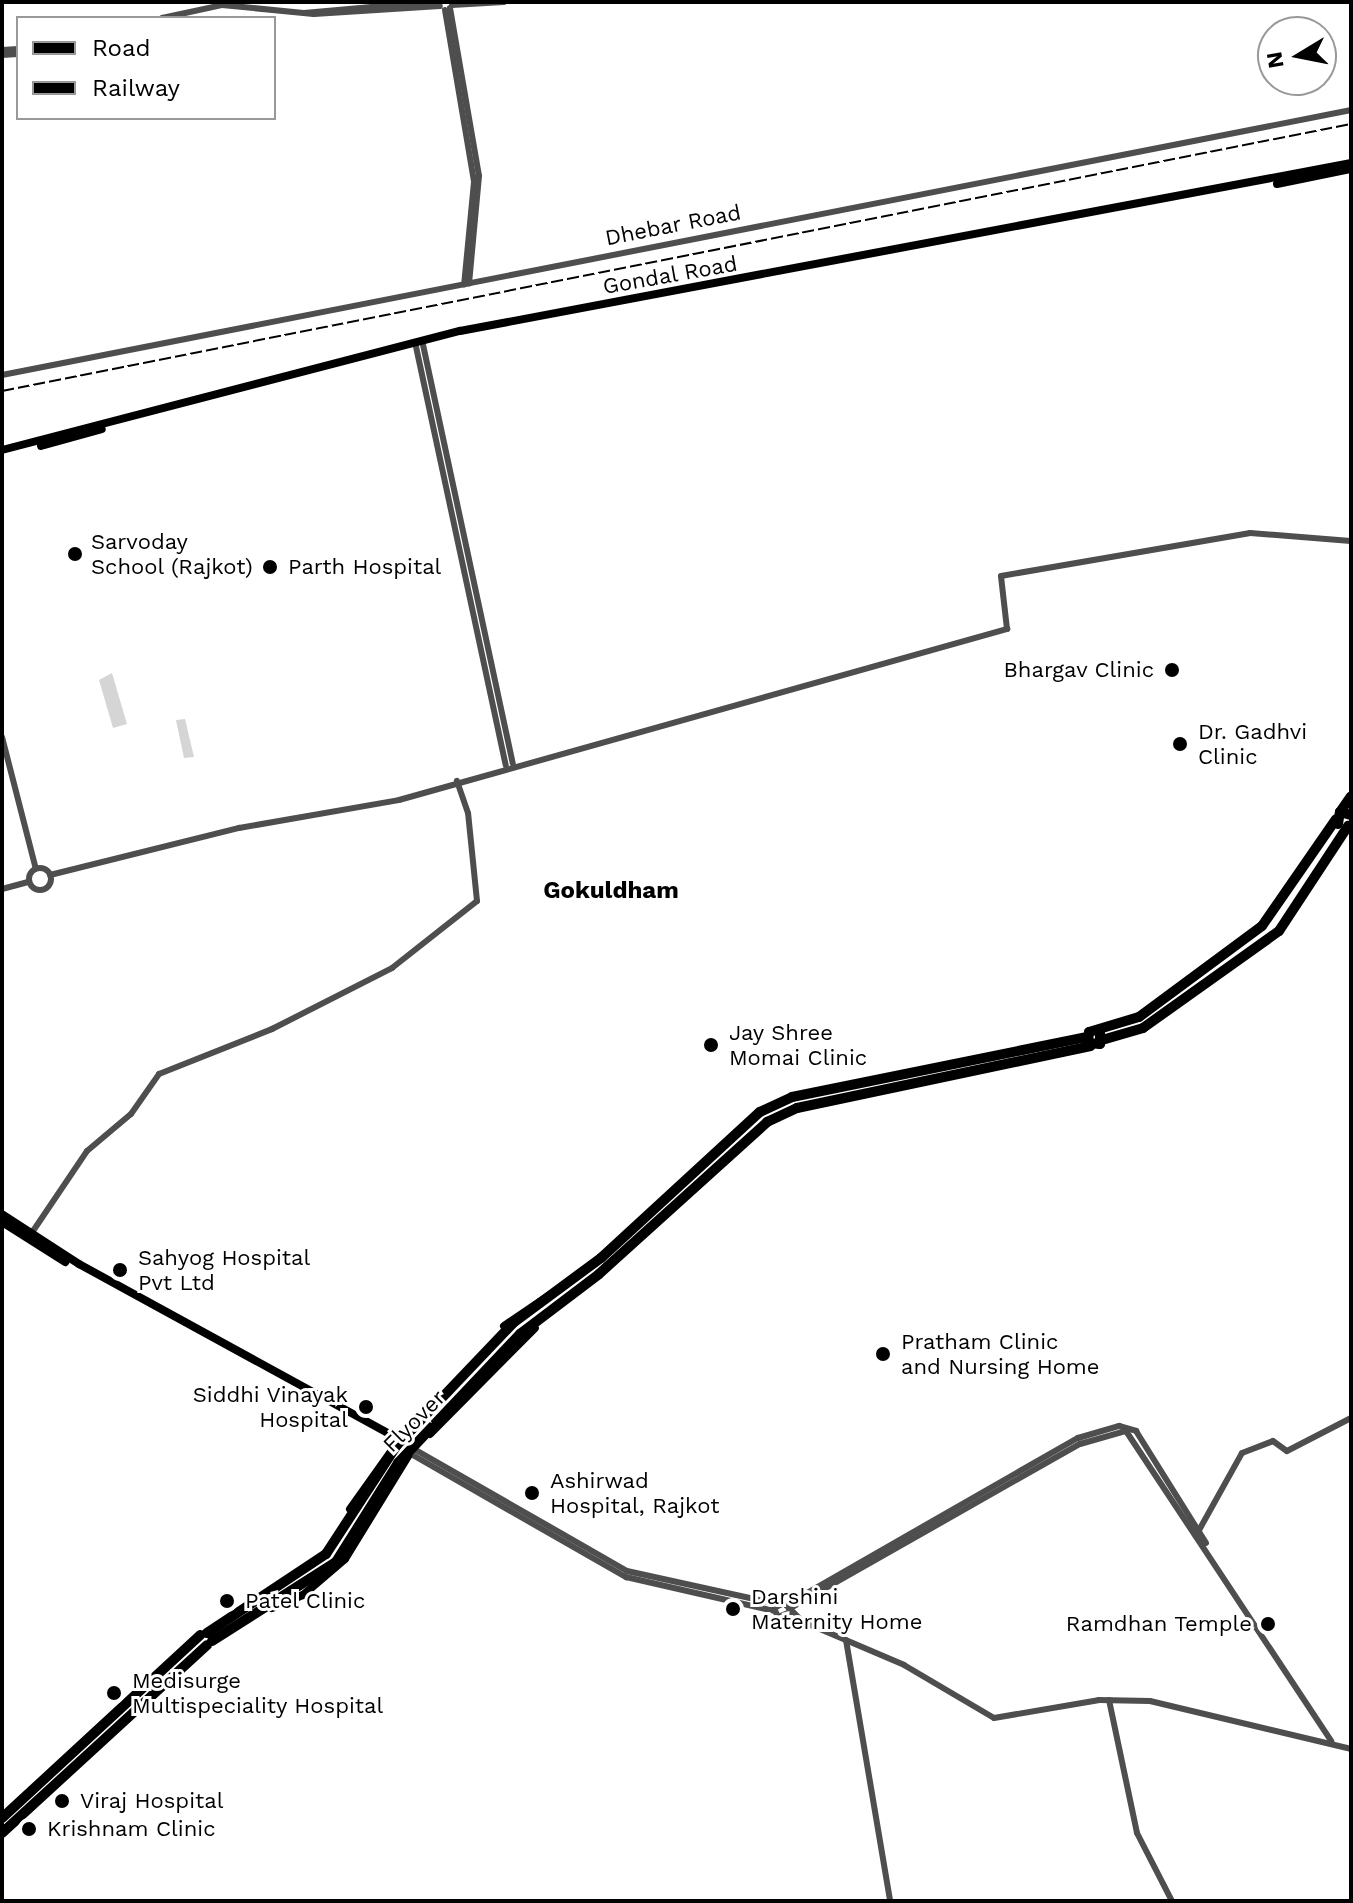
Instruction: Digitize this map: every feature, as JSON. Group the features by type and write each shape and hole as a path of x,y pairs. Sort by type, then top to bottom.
{"highway":[{"path":"557,1298 716,1171 767,1122 797,1108 1089,1041 1139,1017 1262,926 1345,819 1351,796"},
{"path":"557,1298 760,1112 792,1097 1089,1041"},
{"path":"724,1146 731,1151 727,1160"},
{"path":"709,1160 716,1171"},
{"name":"Flyover","path":"206,1639 330,1550 397,1445 513,1323 557,1298"},
{"name":"Flyover","path":"206,1639 272,1608 339,1559 398,1463 557,1298"},
{"path":"2,1818 206,1639"},
{"path":"2,1833 206,1639"}],"main road":[{"name":"Gondal Road","path":"2,453 419,344 1351,163"},
{"name":"Gondal Road","path":"419,344 1351,169"},
{"path":"2,1214 29,1237"},
{"path":"2,1222 412,1451"},
{"path":"269,1596 329,1543 371,1470 514,1315 557,1298"},
{"path":"272,1608 303,1595 345,1559 412,1451 473,1399 557,1298"},
{"path":"397,1441 412,1451"}],"street":[{"path":"304,13 427,2"},
{"path":"171,16 226,4 304,13 504,2"},
{"path":"446,6 479,176 466,285"},
{"name":"Dhebar Road","path":"2,375 1351,110"},
{"path":"419,344 510,764"},
{"path":"36,869 50,875 457,781 1007,629 1001,576 1250,533 1351,541"},
{"path":"2,737 36,869 29,882"},
{"path":"29,1237 87,1151 131,1114 159,1074 272,1029 392,968 477,901 468,813 457,781"},
{"path":"2,889 29,882 44,889 50,875"},
{"path":"1198,1532 1242,1453 1273,1441 1287,1451 1351,1418"},
{"path":"776,1608 788,1610 1080,1444 1120,1430 1133,1435 1198,1532 1231,1592 1331,1741"},
{"path":"412,1451 627,1571 788,1610 801,1620 846,1640 994,1718 1109,1700 1256,1722 1351,1749"},
{"path":"846,1640 890,1901"},
{"path":"1109,1700 1145,1852 1172,1901"}],"shaded area":[{"path":"112,673 127,724 113,728 99,680"},
{"path":"185,719 194,757 184,758 176,720"}],"railway":[{"path":"2,391 1351,124"}],"place":[{"name":"Sarvoday School (Rajkot)","path":"75,554"},
{"name":"Parth Hospital","path":"270,567"},
{"name":"Bhargav Clinic","path":"1172,670"},
{"name":"Dr. Gadhvi Clinic","path":"1180,744"},
{"name":"Jay Shree Momai Clinic","path":"711,1045"},
{"name":"Sahyog Hospital Pvt Ltd","path":"120,1270"},
{"name":"Pratham Clinic and Nursing Home","path":"883,1354"},
{"name":"Siddhi Vinayak Hospital","path":"366,1407"},
{"name":"Ashirwad Hospital, Rajkot","path":"532,1493"},
{"name":"Patel Clinic","path":"227,1601"},
{"name":"Darshini Maternity Home","path":"733,1609"},
{"name":"Ramdhan Temple","path":"1268,1624"},
{"name":"Medisurge Multispeciality Hospital","path":"114,1693"},
{"name":"Viraj Hospital","path":"62,1801"},
{"name":"Krishnam Clinic","path":"29,1829"}],"district":[{"name":"Gokuldham","path":"611,891"}]}
